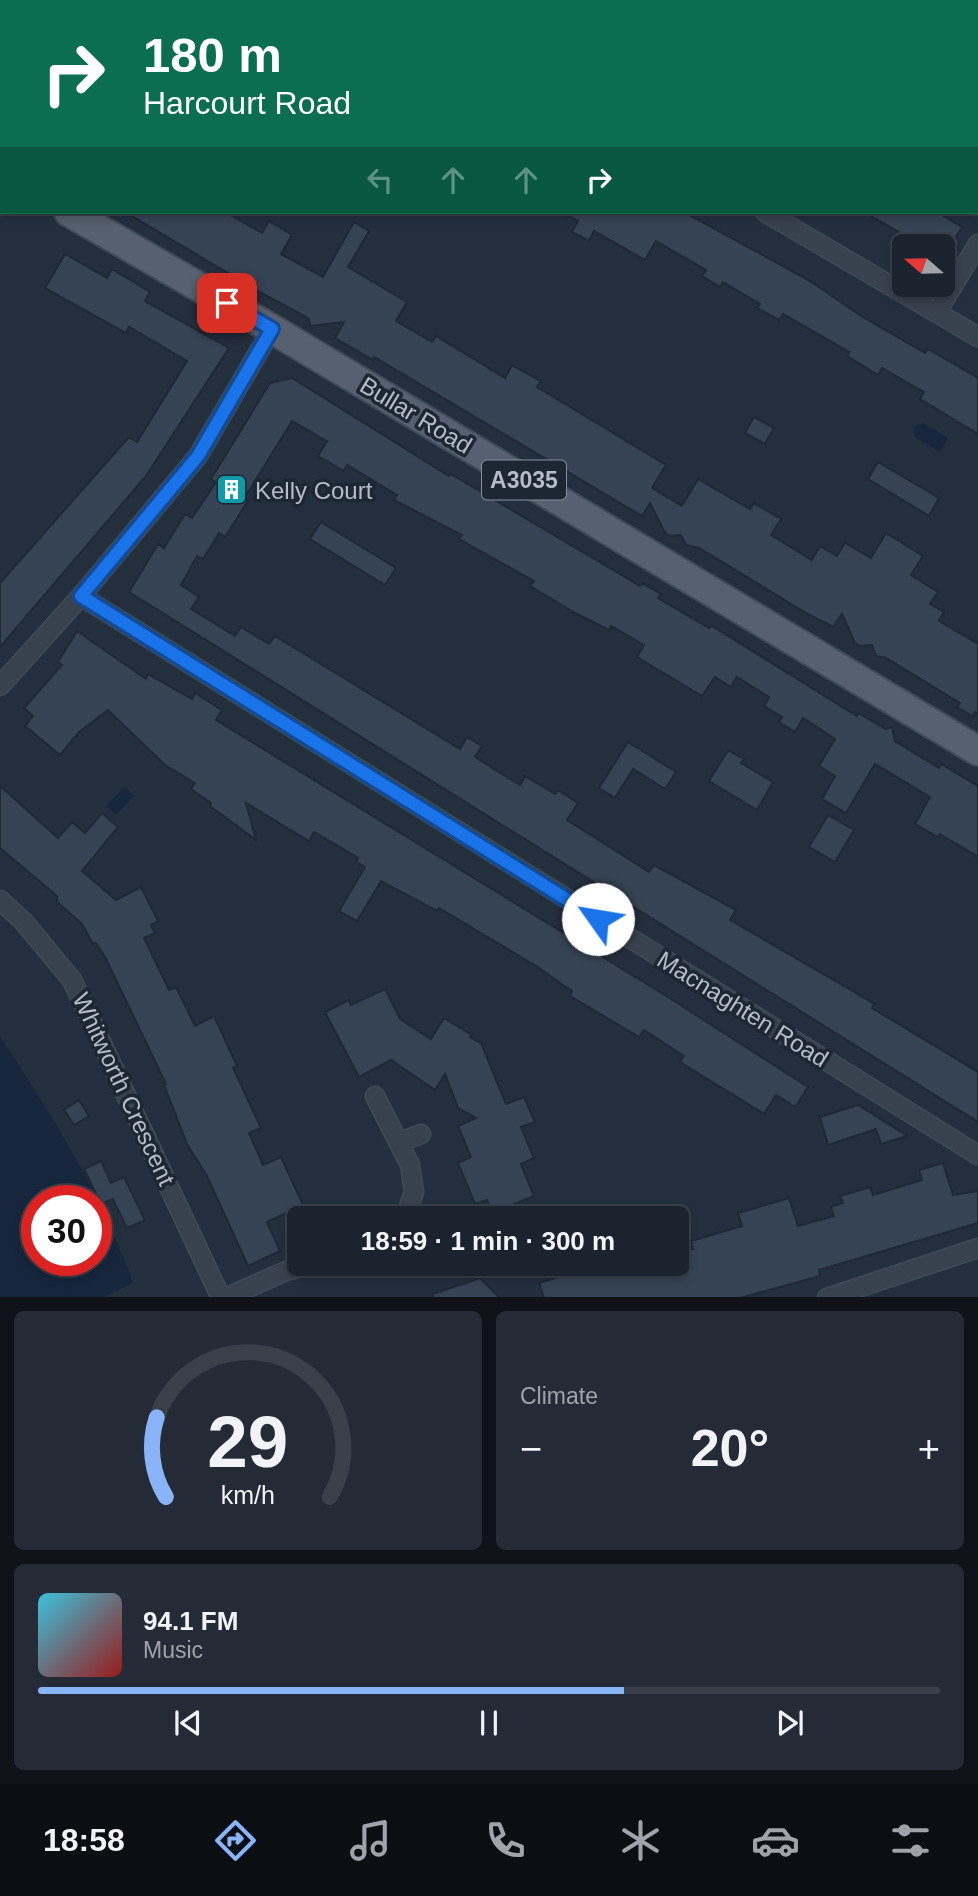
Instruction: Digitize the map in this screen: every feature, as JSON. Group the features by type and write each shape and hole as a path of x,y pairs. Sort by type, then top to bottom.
{"main road":[{"name":"Bullar Road","path":"72,214 272,329 978,751"}],"street":[{"path":"768,214 978,337"},
{"path":"937,313 978,244"},
{"path":"0,687 81,596 198,456 272,329"},
{"name":"Macnaghten Road","path":"81,596 978,1155"},
{"name":"Whitworth Crescent","path":"0,900 23,921 72,980 223,1297"},
{"path":"375,1096 410,1165 414,1192 409,1206"},
{"path":"400,1142 421,1134"},
{"path":"827,1297 978,1248"},
{"path":"223,1297 287,1271"}],"water":[{"path":"923,423 948,438 940,452 915,437 913,427"},
{"path":"124,787 134,796 116,815 106,806"},
{"path":"0,1037 90,1185 21,1185 21,1276 112,1276 112,1232 133,1283 104,1297 0,1297"}],"building":[{"path":"128,214 229,214 262,233 269,221 292,235 281,254 323,277 354,222 369,231 348,267 407,302 396,321 432,342 436,336 505,378 512,365 541,381 537,387 666,465 652,488 682,506 698,479 750,509 754,503 781,519 771,535 812,560 820,546 837,556 845,543 871,558 886,533 923,556 911,575 938,592 930,604 944,612 939,621 978,644 978,714 975,712 972,716 957,707 960,703 886,658 876,656 872,645 860,646 855,643 842,614 833,627 806,613 699,548 686,545 681,535 670,536 665,533 650,503 642,516 374,357 373,360 335,338 344,322 310,326 309,319"},
{"path":"565,214 688,214 810,281 861,316 925,353 928,349 978,378 978,434 920,399 924,392 882,368 878,375 847,356 849,352 783,314 779,320 757,308 760,304 723,282 720,287 702,276 706,270 656,241 645,260 594,231 589,241 572,232 578,221"},
{"path":"868,214 940,214 962,227 956,237 956,234 902,234"},
{"path":"65,254 107,278 112,269 150,292 145,301 229,348 146,476 0,647 0,583 129,437 137,442 187,361 129,327 126,333 45,288"},
{"path":"292,378 449,476 451,474 640,586 642,583 661,594 658,598 709,628 712,626 857,716 858,713 886,729 892,727 895,741 939,768 941,764 978,786 978,857 940,834 938,837 915,824 930,797 875,764 846,813 822,799 835,776 819,766 835,739 803,718 795,732 779,722 782,717 764,706 769,697 737,677 731,687 715,677 702,696 637,657 644,645 611,626 609,630 575,613 530,586 534,581 459,539 462,535 394,500 397,495 347,465 344,471 318,456 327,441 292,421 244,499 248,501 225,537 219,533 203,559 197,556 181,585 199,597 191,609 235,636 241,627 269,644 275,636 460,749 467,737 482,746 475,757 520,785 525,776 555,794 558,790 578,803 567,820 649,872 654,865 736,910 730,920 874,1004 872,1008 978,1072 978,1122 129,592 158,544 164,548 185,514 192,518 216,482 211,479 270,383"},
{"path":"754,417 774,428 765,444 745,433"},
{"path":"878,462 939,498 929,516 868,479"},
{"path":"321,522 396,568 385,585 310,539"},
{"path":"77,631 146,679 148,674 192,699 195,693 222,710 216,720 668,997 808,1087 795,1107 776,1095 764,1114 680,1062 684,1056 644,1030 639,1037 570,996 572,991 536,966 439,908 437,911 381,881 357,921 339,911 365,867 356,862 358,858 314,832 309,841 246,803 256,840 210,806 211,803 191,789 195,783 165,765 108,710 79,732 60,755 25,726 33,716 24,708 62,665 58,662"},
{"path":"628,742 676,772 665,789 633,769 615,798 599,788"},
{"path":"728,750 744,759 741,763 773,782 757,810 709,781"},
{"path":"0,786 58,838 72,822 85,833 102,813 118,827 82,871 116,900 141,887 158,921 151,925 155,933 144,938 169,990 176,987 195,1026 214,1016 237,1066 233,1068 261,1128 249,1133 263,1165 281,1157 303,1205 287,1206 287,1213 267,1222 280,1251 248,1266 206,1174 188,1146 164,1085 166,1084 105,957 96,943 93,944 82,924 57,902 57,896 0,848"},
{"path":"828,815 854,830 835,862 809,847"},
{"path":"385,989 400,1019 431,1039 444,1018 481,1043 506,1104 524,1097 535,1122 521,1127 534,1158 521,1164 534,1196 509,1206 489,1206 487,1200 475,1204 458,1163 471,1157 458,1126 476,1118 458,1108 445,1074 435,1090 391,1060 359,1077 325,1012 349,1000 351,1005"},
{"path":"79,1100 89,1116 74,1125 64,1110"},
{"path":"858,1105 907,1136 881,1144 876,1129 828,1145 820,1117"},
{"path":"101,1161 111,1183 124,1177 145,1220 127,1228 112,1199 112,1185 92,1185 84,1169"},
{"path":"943,1163 953,1195 978,1191 978,1223 819,1270 820,1276 744,1297 544,1297 539,1283 562,1276 689,1276 689,1250 693,1249 691,1241 742,1226 738,1213 789,1198 798,1226 834,1216 831,1207 843,1203 840,1196 870,1187 873,1195 922,1180 919,1170"},
{"path":"480,1278 499,1297 433,1297 433,1294"}],"place":[{"name":"Kelly Court","path":"232,490"}],"route":[{"path":"227,303 272,329 198,456 81,596 598,919"}]}
